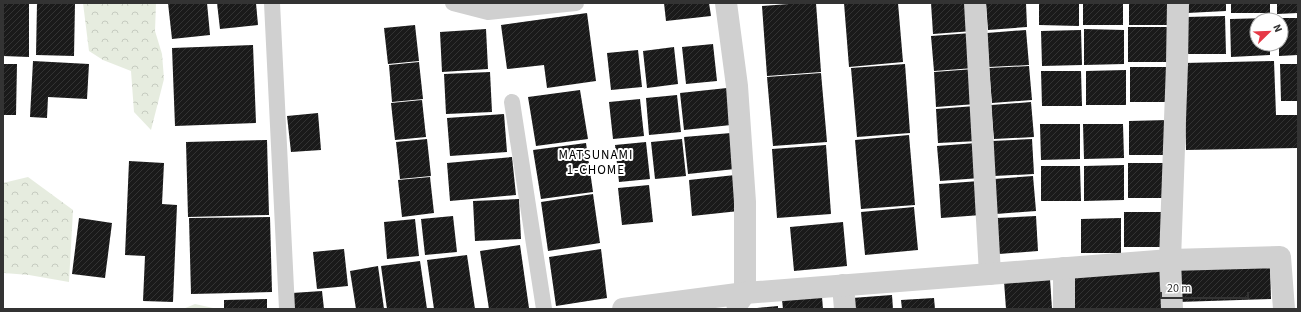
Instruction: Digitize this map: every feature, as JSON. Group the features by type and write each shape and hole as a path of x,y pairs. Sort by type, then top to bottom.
{"street":[{"path":"726,3 737,86 745,202 740,301"},
{"path":"975,3 990,274"},
{"path":"1172,309 1170,260 1178,3"},
{"path":"623,309 740,301 843,285 1170,260 1280,256 1284,309"},
{"path":"1064,268 1064,309"},
{"path":"843,285 845,309"}],"lane":[{"path":"272,3 287,309"},
{"path":"453,3 488,12 576,3"},
{"path":"512,102 544,309"}],"green space":[{"path":"83,3 156,3 155,31 162,54 164,79 151,130 134,112 131,71 103,60 89,51"},
{"path":"28,177 73,210 69,282 29,275 4,273 3,271 3,183"},
{"path":"195,304 213,308 213,309 183,309"}],"building":[{"path":"3,3 29,3 29,57 3,56"},
{"path":"37,3 75,3 74,56 36,55"},
{"path":"168,3 207,3 210,35 172,39"},
{"path":"217,3 256,3 258,25 220,29"},
{"path":"664,3 709,3 711,16 666,21"},
{"path":"816,3 821,72 767,76 762,6"},
{"path":"844,3 898,3 903,62 849,67"},
{"path":"931,3 971,3 973,31 933,34"},
{"path":"986,3 1026,3 1027,27 988,30"},
{"path":"1039,3 1079,3 1079,26 1039,25"},
{"path":"1083,3 1123,3 1123,25 1083,25"},
{"path":"1129,3 1168,3 1169,25 1129,25"},
{"path":"1187,3 1226,3 1226,11 1187,13"},
{"path":"1231,3 1270,3 1270,12 1231,13"},
{"path":"1277,3 1298,3 1298,13 1277,12"},
{"path":"587,13 596,81 547,88 544,65 507,69 501,25"},
{"path":"1225,16 1226,54 1187,54 1186,17"},
{"path":"1289,18 1298,18 1298,55 1279,56 1279,52 1289,52"},
{"path":"1230,19 1249,19 1249,52 1270,52 1270,55 1231,57"},
{"path":"415,25 419,61 388,64 384,28"},
{"path":"1128,27 1168,27 1168,62 1128,62"},
{"path":"486,29 488,69 442,72 440,32"},
{"path":"1084,29 1124,30 1124,64 1084,65"},
{"path":"1026,30 1029,65 989,67 987,33"},
{"path":"1081,30 1082,65 1042,66 1041,31"},
{"path":"971,33 974,68 934,71 931,36"},
{"path":"713,44 717,81 686,84 682,47"},
{"path":"253,45 256,123 175,126 172,48"},
{"path":"674,47 678,84 647,88 643,51"},
{"path":"638,50 642,87 611,90 607,53"},
{"path":"33,61 89,64 87,99 48,97 47,118 30,117"},
{"path":"1274,61 1276,115 1298,115 1298,148 1186,150 1184,63"},
{"path":"419,62 423,99 392,102 389,65"},
{"path":"3,64 17,64 16,115 3,115"},
{"path":"905,64 910,133 857,137 851,68"},
{"path":"1280,64 1298,64 1298,101 1281,101"},
{"path":"1029,66 1032,100 992,103 989,68"},
{"path":"1130,67 1169,67 1169,102 1130,102"},
{"path":"974,69 976,104 936,107 934,72"},
{"path":"1126,70 1126,105 1086,105 1086,71"},
{"path":"1041,71 1081,71 1082,106 1042,106"},
{"path":"490,72 492,112 446,114 444,74"},
{"path":"821,73 827,142 773,146 767,77"},
{"path":"727,88 731,125 684,130 680,93"},
{"path":"580,90 588,139 536,146 528,97"},
{"path":"677,95 681,132 649,135 646,98"},
{"path":"640,99 644,136 613,139 609,102"},
{"path":"422,100 426,137 395,140 391,103"},
{"path":"1031,102 1034,137 994,139 991,105"},
{"path":"975,106 978,141 938,143 936,109"},
{"path":"318,113 321,150 291,152 287,116"},
{"path":"504,114 507,152 450,156 447,118"},
{"path":"1168,120 1168,155 1129,155 1129,121"},
{"path":"1040,124 1080,124 1080,159 1041,160"},
{"path":"1083,124 1123,124 1124,158 1084,159"},
{"path":"731,133 735,169 688,174 684,137"},
{"path":"909,135 915,205 861,209 855,140"},
{"path":"427,139 431,176 400,179 396,142"},
{"path":"682,139 686,176 655,179 651,142"},
{"path":"1032,139 1034,174 994,176 992,141"},
{"path":"267,140 269,215 188,217 186,142"},
{"path":"646,142 650,179 619,182 615,145"},
{"path":"586,143 593,192 541,199 533,150"},
{"path":"977,143 980,178 940,181 937,146"},
{"path":"826,145 831,214 777,218 772,149"},
{"path":"512,157 516,195 450,201 447,163"},
{"path":"129,161 164,163 162,204 177,205 173,302 143,301 145,256 125,255"},
{"path":"1128,163 1168,163 1168,198 1128,198"},
{"path":"1124,165 1124,200 1084,201 1084,166"},
{"path":"1041,166 1080,166 1081,201 1041,201"},
{"path":"735,175 739,211 692,216 689,180"},
{"path":"1033,176 1036,211 996,214 994,179"},
{"path":"430,177 434,213 402,217 398,180"},
{"path":"979,181 981,215 941,218 939,184"},
{"path":"649,185 653,222 622,225 618,188"},
{"path":"593,194 600,243 548,251 541,202"},
{"path":"519,199 521,239 475,241 473,201"},
{"path":"914,207 918,250 865,255 861,212"},
{"path":"1124,212 1164,212 1164,247 1124,247"},
{"path":"453,216 457,252 425,255 421,219"},
{"path":"1036,216 1038,251 999,254 996,218"},
{"path":"270,217 272,292 191,294 189,218"},
{"path":"79,218 112,223 105,278 72,274"},
{"path":"1121,218 1121,253 1081,253 1081,219"},
{"path":"415,219 419,256 387,259 384,222"},
{"path":"843,222 847,266 794,271 790,227"},
{"path":"520,245 529,308 489,309 480,251"},
{"path":"344,249 348,286 317,289 313,252"},
{"path":"601,249 607,298 556,306 549,257"},
{"path":"467,255 475,309 434,309 427,260"},
{"path":"420,261 427,309 387,309 381,266"},
{"path":"378,266 384,309 356,309 350,271"},
{"path":"1270,266 1271,299 1178,302 1177,270"},
{"path":"1162,268 1163,309 1072,309 1070,271"},
{"path":"1050,279 1052,309 1006,309 1004,281"},
{"path":"322,291 324,309 293,309 292,293"},
{"path":"892,295 893,309 852,309 852,298"},
{"path":"822,297 823,309 783,309 782,300"},
{"path":"934,298 935,309 902,309 901,300"},
{"path":"267,299 267,309 224,309 224,300"},
{"path":"778,306 778,309 757,309 757,308"}],"district":[{"name":"MATSUNAMI 1-CHOME","path":"596,162"}]}
